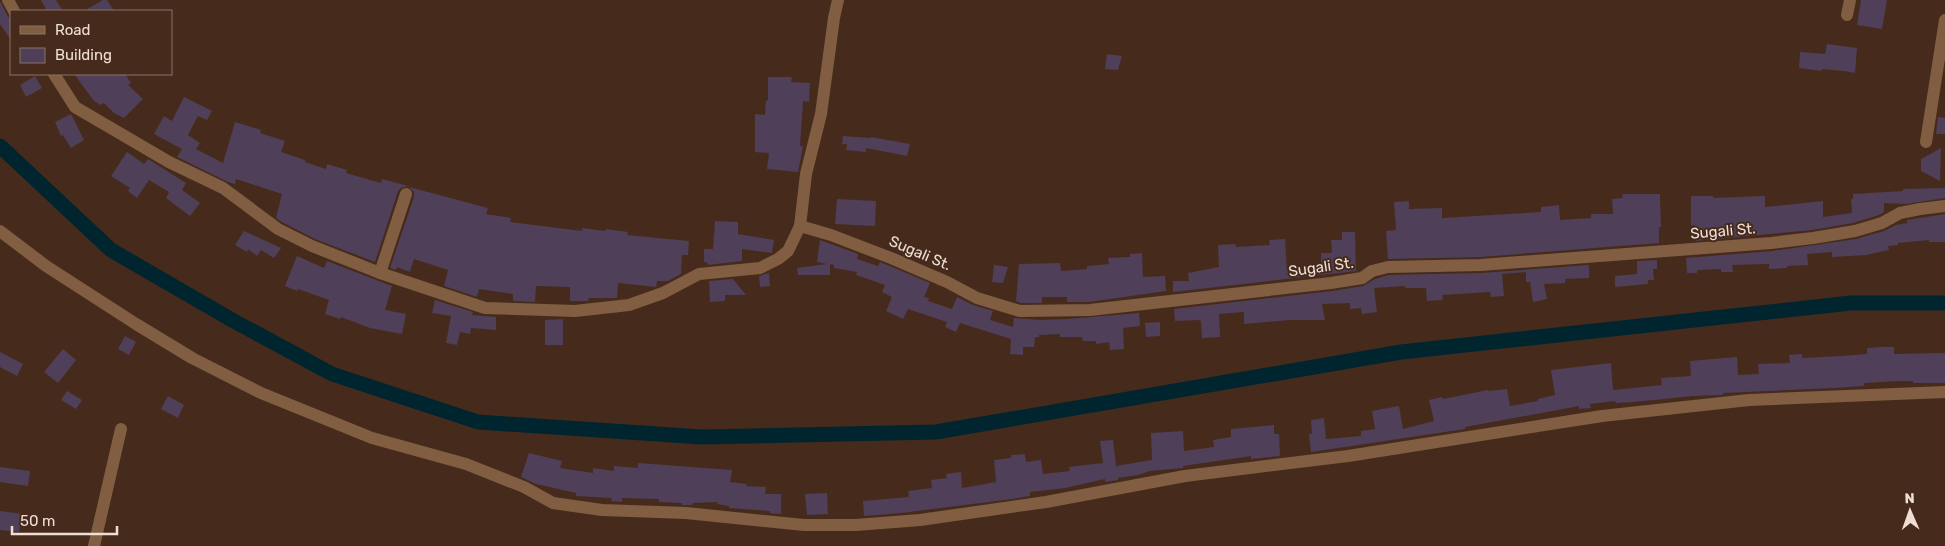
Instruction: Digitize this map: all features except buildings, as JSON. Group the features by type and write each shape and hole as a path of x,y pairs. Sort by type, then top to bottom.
{"street":[{"path":"55,75 75,107 169,162 222,188 278,229 312,246 380,273 485,308 575,311 629,305 663,293 700,274 760,268 778,259 788,251 800,226 806,174 821,114 838,0"},
{"path":"1847,15 1850,0"},
{"path":"1926,142 1945,20"},
{"path":"380,273 406,194"},
{"name":"Sugali St.","path":"800,226 831,235 891,258 947,282 977,298 1020,311 1037,311 1090,310 1331,283 1362,278 1372,271 1388,267 1431,268 1481,265 1771,243 1855,231 1882,223 1900,213 1920,208 1945,206"},
{"path":"0,231 46,266 136,324 192,358 261,393 372,438 466,464 524,487 553,503 602,510 686,512 804,525 856,525 920,520 1046,502 1185,476 1348,456 1602,416 1749,400 1945,392"},
{"path":"94,546 121,429"}],"waterway":[{"path":"0,146 111,250 232,320 332,374 478,422 702,437 936,432 1401,352 1851,303 1945,303"}]}
